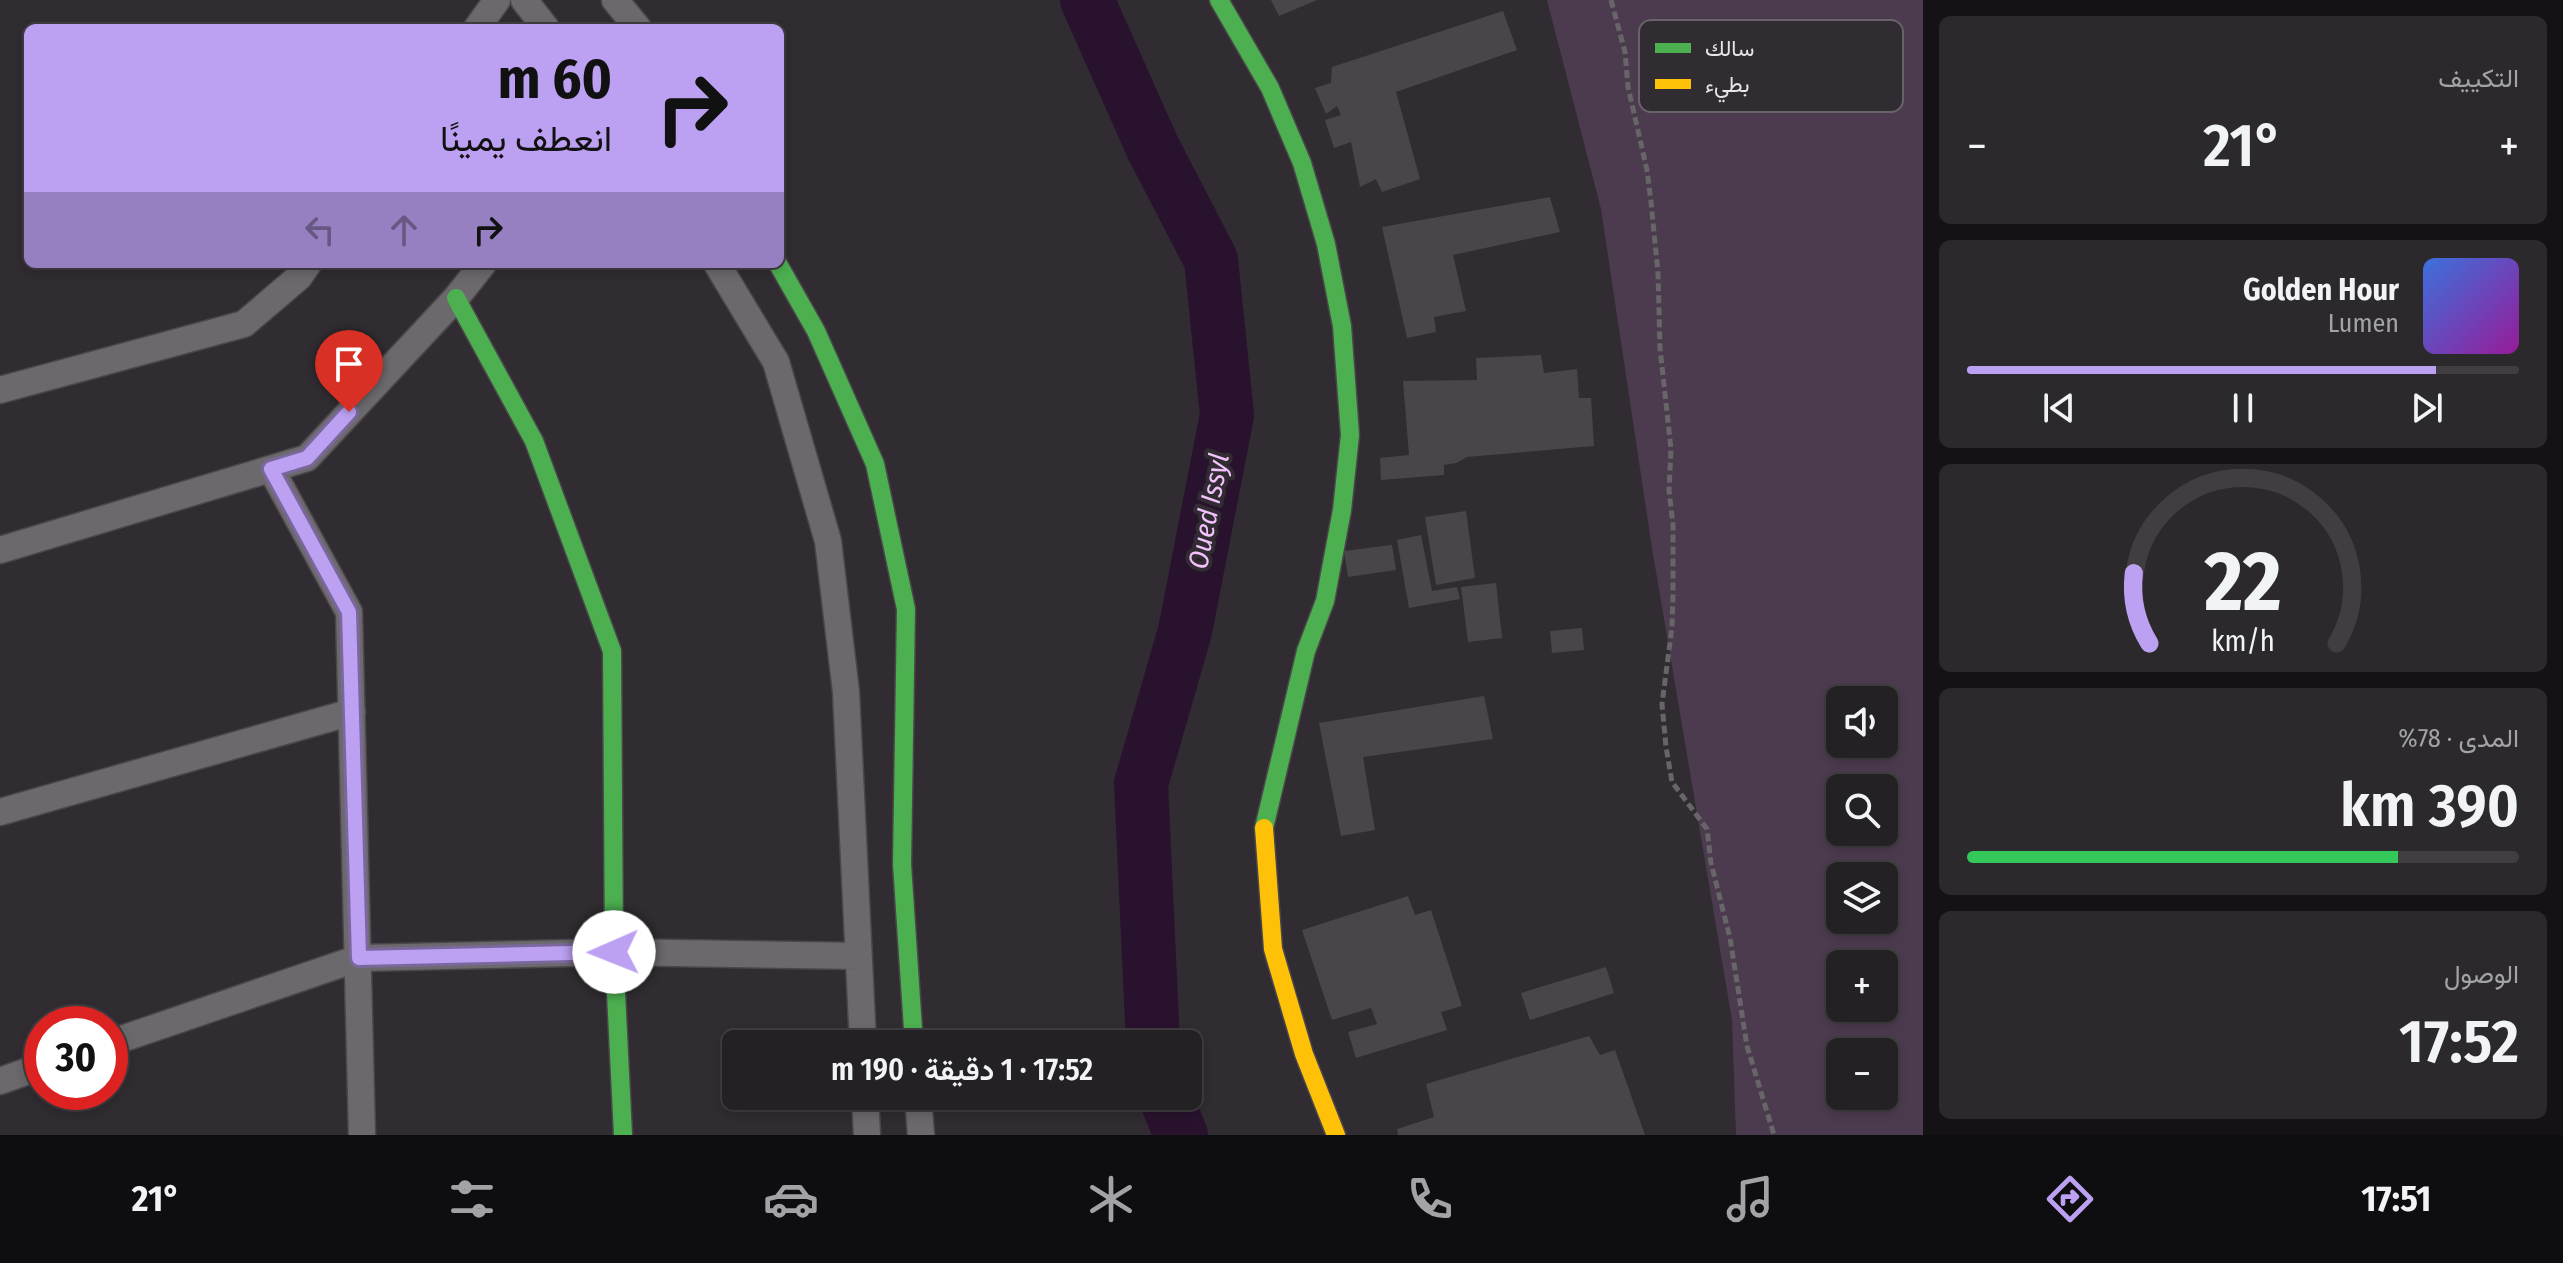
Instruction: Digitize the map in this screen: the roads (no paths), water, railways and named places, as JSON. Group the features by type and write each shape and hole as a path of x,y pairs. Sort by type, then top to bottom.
{"street":[{"path":"480,24 497,0"},
{"path":"524,0 543,24"},
{"path":"615,0 635,24"},
{"path":"1219,0 1270,88 1302,163 1326,244 1342,326 1350,435 1342,510 1325,601 1306,651 1263,830 1273,949 1304,1054 1336,1135"},
{"path":"0,390 244,324 299,277 305,268"},
{"path":"0,550 307,458 456,298 480,268"},
{"path":"719,268 776,362 828,541 846,692 862,1030"},
{"path":"780,268 816,331 875,464 906,609 902,864 913,1030"},
{"path":"456,298 534,441 612,651 614,952 623,1135"},
{"path":"271,469 349,612 362,1135"},
{"path":"0,812 352,712"},
{"path":"128,1037 359,958 614,952 858,956"},
{"path":"0,1081 24,1072"},
{"path":"866,1110 867,1135"},
{"path":"919,1110 921,1135"}],"waterway":[{"name":"Oued Issyl","path":"1087,0 1153,148 1211,260 1227,415 1185,631 1141,784 1152,1030"},
{"name":"Oued Issyl","path":"1171,1110 1181,1135"}]}
